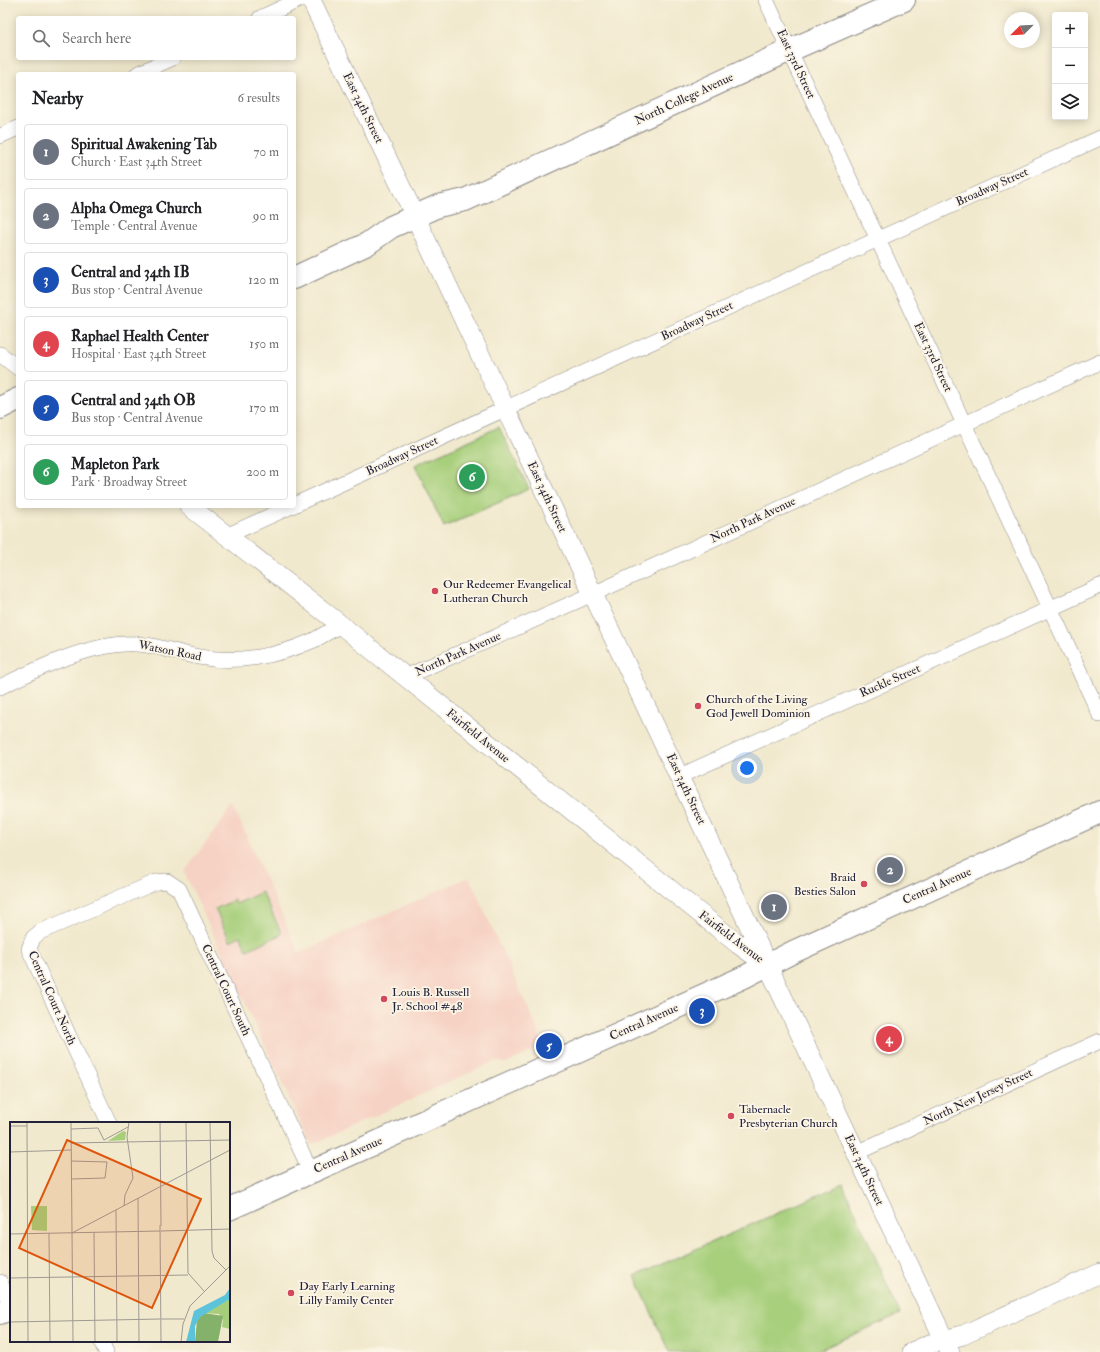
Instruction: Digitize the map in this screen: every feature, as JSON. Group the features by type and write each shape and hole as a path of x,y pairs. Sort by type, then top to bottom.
{"main road":[{"name":"North College Avenue","path":"296,277 367,244 391,227 417,222 438,206 466,200 789,50 904,0"},
{"path":"0,408 16,400"},
{"name":"Central Avenue","path":"230,1209 744,977 1100,812"},
{"path":"0,1313 10,1308"}],"street":[{"path":"264,16 299,0"},
{"name":"East 34th Street","path":"311,0 680,776 947,1346"},
{"name":"East 33rd Street","path":"766,0 1100,715"},
{"path":"142,72 168,60"},
{"path":"0,136 16,129"},
{"name":"Broadway Street","path":"296,505 1100,138"},
{"path":"0,354 16,366"},
{"name":"North Park Avenue","path":"405,677 593,594 1100,362"},
{"name":"Fairfield Avenue","path":"191,508 341,625 736,942 768,965"},
{"name":"Broadway Street","path":"226,536 289,508"},
{"name":"Ruckle Street","path":"680,776 1100,586"},
{"name":"Watson Road","path":"0,687 42,668 108,646 140,644 202,658 247,658 290,649 313,640 341,625"},
{"name":"Central Court South","path":"97,908 158,882 170,882 179,889 311,1172"},
{"name":"Central Court North","path":"97,908 35,936 30,943 29,952 109,1122"},
{"name":"North New Jersey Street","path":"856,1153 1100,1042"},
{"path":"912,1352 947,1346 964,1335 1100,1273"},
{"path":"0,1282 10,1305"},
{"path":"101,1342 106,1352"}],"shaded area":[{"name":"Louis B. Russell Jr. School #48","path":"233,806 299,953 469,877 545,1046 505,1064 496,1061 311,1145 184,872"}],"green space":[{"path":"499,427 529,489 444,527 415,465"},
{"path":"262,892 282,934 247,950 240,936 230,941 215,909 234,900 236,904"},
{"path":"843,1184 900,1314 815,1352 669,1352 635,1276"}],"place":[{"name":"Mapleton Park","path":"472,477"},
{"name":"Our Redeemer Evangelical Lutheran Church","path":"435,591"},
{"name":"Church of the Living God Jewell Dominion","path":"698,706"},
{"name":"Alpha Omega Church","path":"890,870"},
{"name":"Braid Besties Salon","path":"864,884"},
{"name":"Spiritual Awakening Tab","path":"774,907"},
{"name":"Louis B. Russell Jr. School #48","path":"384,999"},
{"name":"Central and 34th IB","path":"702,1011"},
{"name":"Raphael Health Center","path":"889,1039"},
{"name":"Central and 34th OB","path":"549,1046"},
{"name":"Tabernacle Presbyterian Church","path":"731,1116"},
{"name":"Day Early Learning Lilly Family Center","path":"291,1293"}]}
